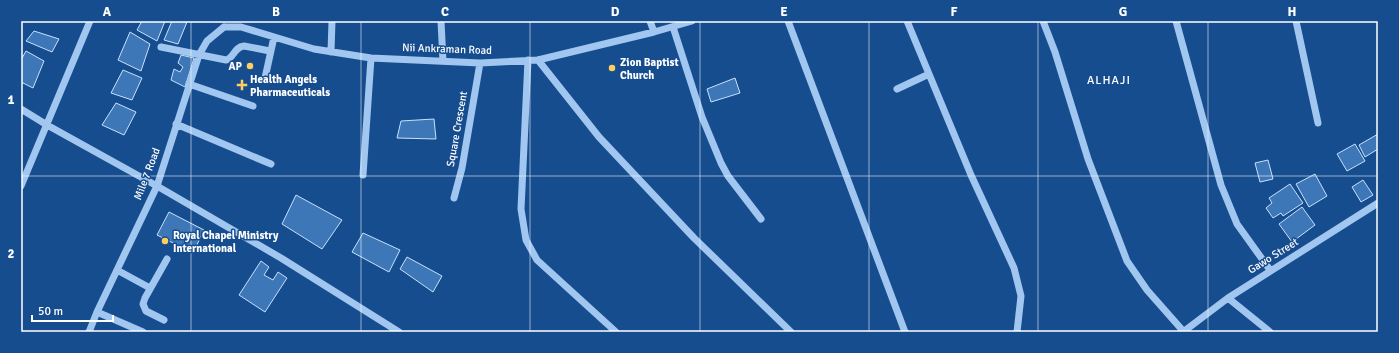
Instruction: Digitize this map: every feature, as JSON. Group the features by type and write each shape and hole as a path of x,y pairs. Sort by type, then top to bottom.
{"street":[{"path":"21,186 90,21"},
{"path":"331,52 332,21"},
{"path":"441,21 443,61"},
{"path":"650,21 654,32"},
{"name":"Nii Ankraman Road","path":"223,24 241,27 331,52 371,58 480,63 538,60 654,32 692,21"},
{"path":"788,21 905,332"},
{"path":"907,21 971,175 1014,268 1022,296 1016,332"},
{"path":"1043,21 1055,52 1088,159 1127,261 1147,290 1184,332"},
{"path":"1176,21 1221,185 1238,224 1270,270"},
{"path":"1296,21 1318,123"},
{"name":"Mile 7 Road","path":"89,332 156,186 199,54 207,40 223,24"},
{"path":"673,26 702,117 715,151 728,176 760,219"},
{"path":"265,78 274,37"},
{"path":"161,47 229,59 237,48 244,46 270,52"},
{"path":"363,175 371,58"},
{"path":"528,60 521,209 526,240 536,260 616,332"},
{"path":"538,60 599,137 694,238 791,332"},
{"name":"Square Crescent","path":"454,198 462,168 480,63"},
{"path":"897,89 929,74"},
{"path":"189,84 253,106"},
{"path":"21,109 281,258 399,332"},
{"path":"176,124 271,164"},
{"name":"Gawo Street","path":"1184,332 1228,298 1270,270 1378,203"},
{"path":"164,320 146,311 143,304 150,288 167,259"},
{"path":"117,270 150,288"},
{"path":"1228,298 1270,332"},
{"path":"97,312 143,332"}],"building":[{"path":"142,21 165,21 157,41 137,30"},
{"path":"172,21 187,22 178,44 164,40"},
{"path":"34,31 59,39 52,52 26,41"},
{"path":"130,32 150,44 141,71 118,60"},
{"path":"26,51 44,61 33,88 21,82 21,60"},
{"path":"181,55 194,58 185,87 171,80 174,69 180,72 183,67 178,63"},
{"path":"123,70 142,78 132,100 111,93"},
{"path":"735,78 740,93 711,102 707,89"},
{"path":"116,103 136,112 124,135 102,125"},
{"path":"434,119 436,139 397,138 401,121"},
{"path":"1378,134 1378,149 1365,157 1359,145"},
{"path":"1355,144 1365,161 1347,171 1337,154"},
{"path":"1268,160 1273,179 1260,182 1255,163"},
{"path":"1315,174 1327,196 1309,207 1296,184"},
{"path":"1363,180 1373,195 1361,202 1352,187"},
{"path":"1290,184 1303,203 1283,216 1281,213 1273,218 1266,208 1272,203 1269,198"},
{"path":"296,195 342,220 322,249 282,224"},
{"path":"1302,207 1315,225 1292,242 1279,224"},
{"path":"169,212 204,230 193,253 157,235"},
{"path":"363,233 400,250 389,272 352,252"},
{"path":"407,257 442,276 433,292 400,269"},
{"path":"261,261 269,267 264,275 273,280 278,272 287,278 265,312 239,295"}],"place":[{"name":"AP","path":"250,66"},
{"name":"Zion Baptist Church","path":"612,68"},
{"name":"Health Angels Pharmaceuticals","path":"242,85"},
{"name":"Royal Chapel Ministry International","path":"165,241"}],"district":[{"name":"ALHAJI","path":"1109,80"}]}
